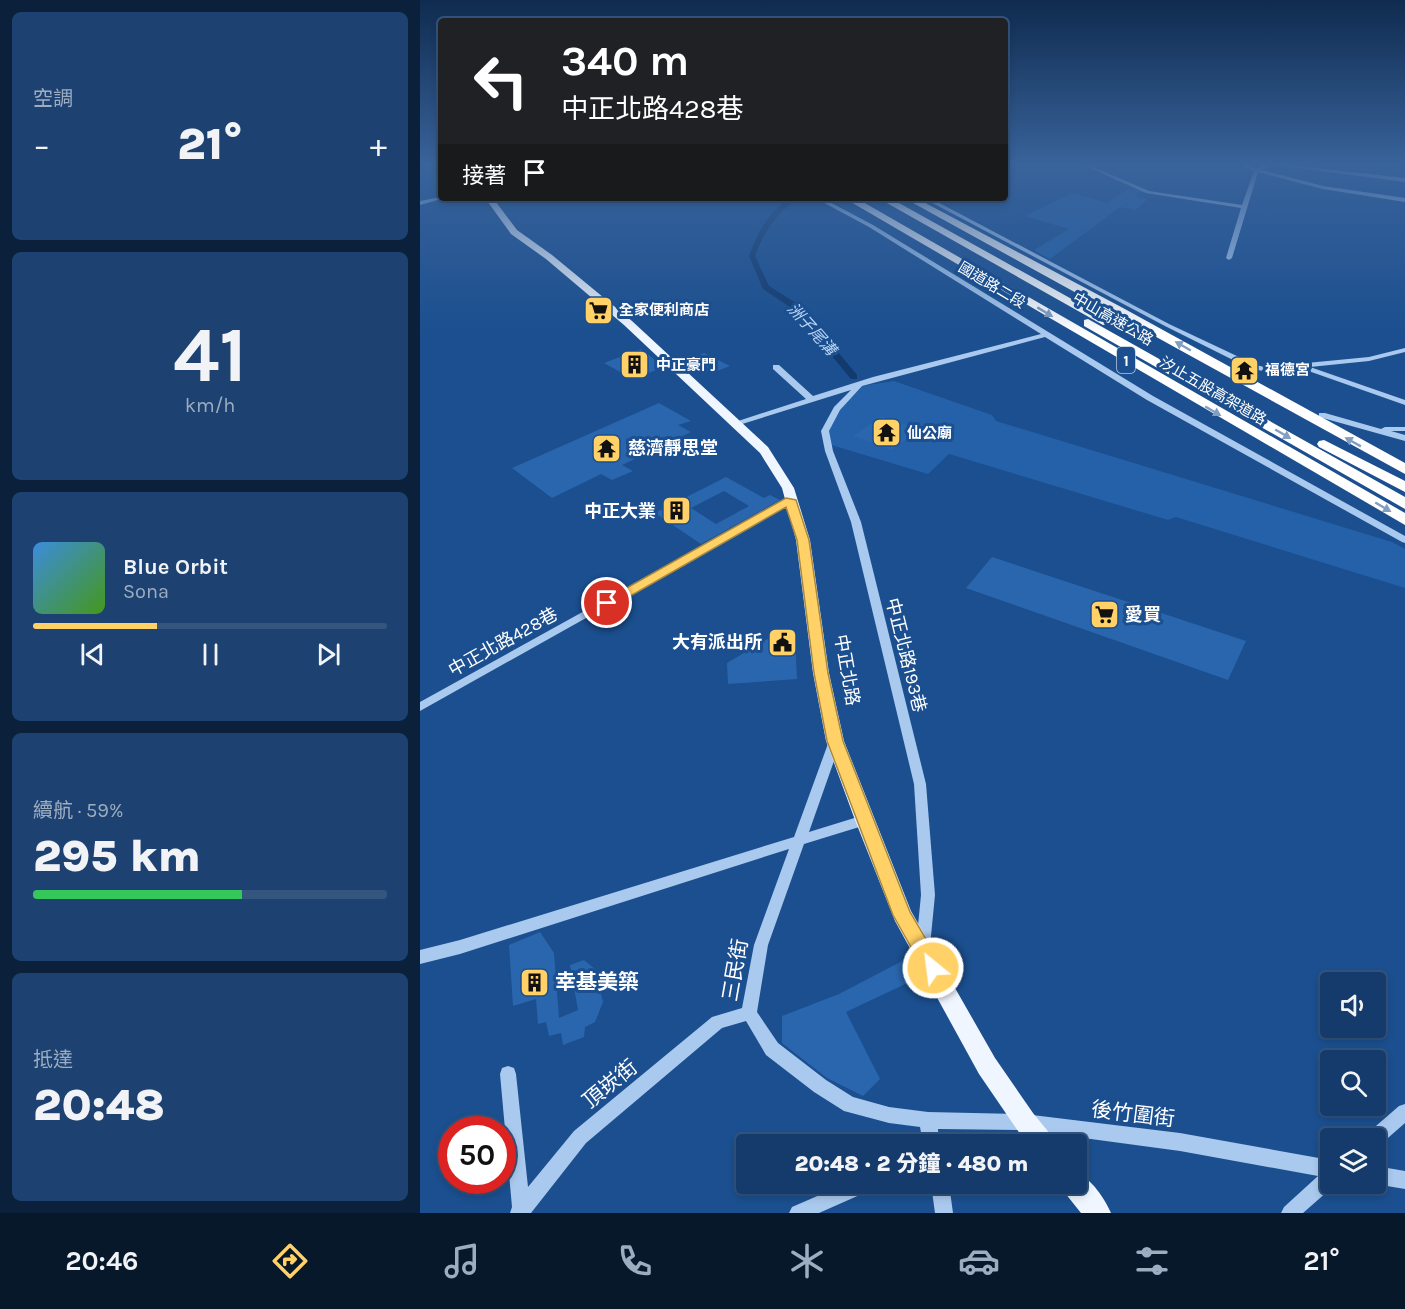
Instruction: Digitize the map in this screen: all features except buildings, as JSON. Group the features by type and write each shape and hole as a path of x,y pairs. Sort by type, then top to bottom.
{"highway":[{"name":"汐止五股高架道路","path":"890,222 1405,520"},
{"name":"中山高速公路","path":"909,222 1405,504"},
{"name":"中山高速公路","path":"926,222 1405,487"},
{"name":"汐止五股高架道路","path":"953,222 1119,310 1405,469"}],"main road":[{"name":"中正北路","path":"506,222 514,232 549,257 628,323 764,450 778,470 788,488 803,540 821,673 835,741 864,820 902,915 987,1066 1034,1134"},
{"path":"1082,1194 1098,1213"}],"street":[{"name":"國道路二段","path":"863,222 1150,398 1405,540"},
{"path":"970,222 1167,326 1254,367 1264,369 1300,366 1369,359 1403,352"},
{"path":"1228,258 1240,222"},
{"path":"736,423 858,387 884,377 1047,334"},
{"path":"1300,366 1405,403"},
{"path":"776,367 812,400"},
{"name":"中正北路193巷","path":"858,387 837,409 825,431 829,451 856,522 920,784 928,895 922,948"},
{"path":"1322,416 1405,438"},
{"path":"1367,428 1405,429"},
{"name":"中正北路428巷","path":"420,707 790,500"},
{"name":"三民街","path":"835,741 761,945 749,1013 772,1049 850,1105 889,1116 928,1120"},
{"path":"420,957 460,947 864,820"},
{"name":"頂崁街","path":"521,1212 580,1137 718,1022 749,1013"},
{"path":"508,1074 521,1212"},
{"path":"1386,1128 1405,1112"},
{"path":"928,1120 930,1134"},
{"name":"後竹圍街","path":"928,1120 1024,1122 1180,1143 1320,1167"},
{"path":"1386,1177 1405,1180"},
{"path":"1290,1213 1320,1186"},
{"path":"798,1213 842,1194"},
{"path":"941,1194 944,1213"}],"shaded area":[{"path":"1044,222 1100,222 1050,259 1034,250 1069,229"},
{"path":"894,381 992,415 996,421 1392,542 1405,549 1405,588 1176,517 1168,520 949,454 928,474 828,444 830,416 855,387"}],"waterway":[{"name":"洲子尾溝","path":"769,222 752,256 766,287 796,307 854,377"}],"place":[{"name":"全家便利商店","path":"598,310"},
{"name":"中正豪門","path":"635,365"},
{"name":"福德宮","path":"1244,370"},
{"name":"仙公廟","path":"886,433"},
{"name":"慈濟靜思堂","path":"607,448"},
{"name":"中正大業","path":"677,511"},
{"name":"愛買","path":"1104,615"},
{"name":"大有派出所","path":"783,642"},
{"name":"幸基美築","path":"534,982"}],"route":[{"path":"607,603 790,500 803,540 821,673 835,741 902,915 933,968"}]}
